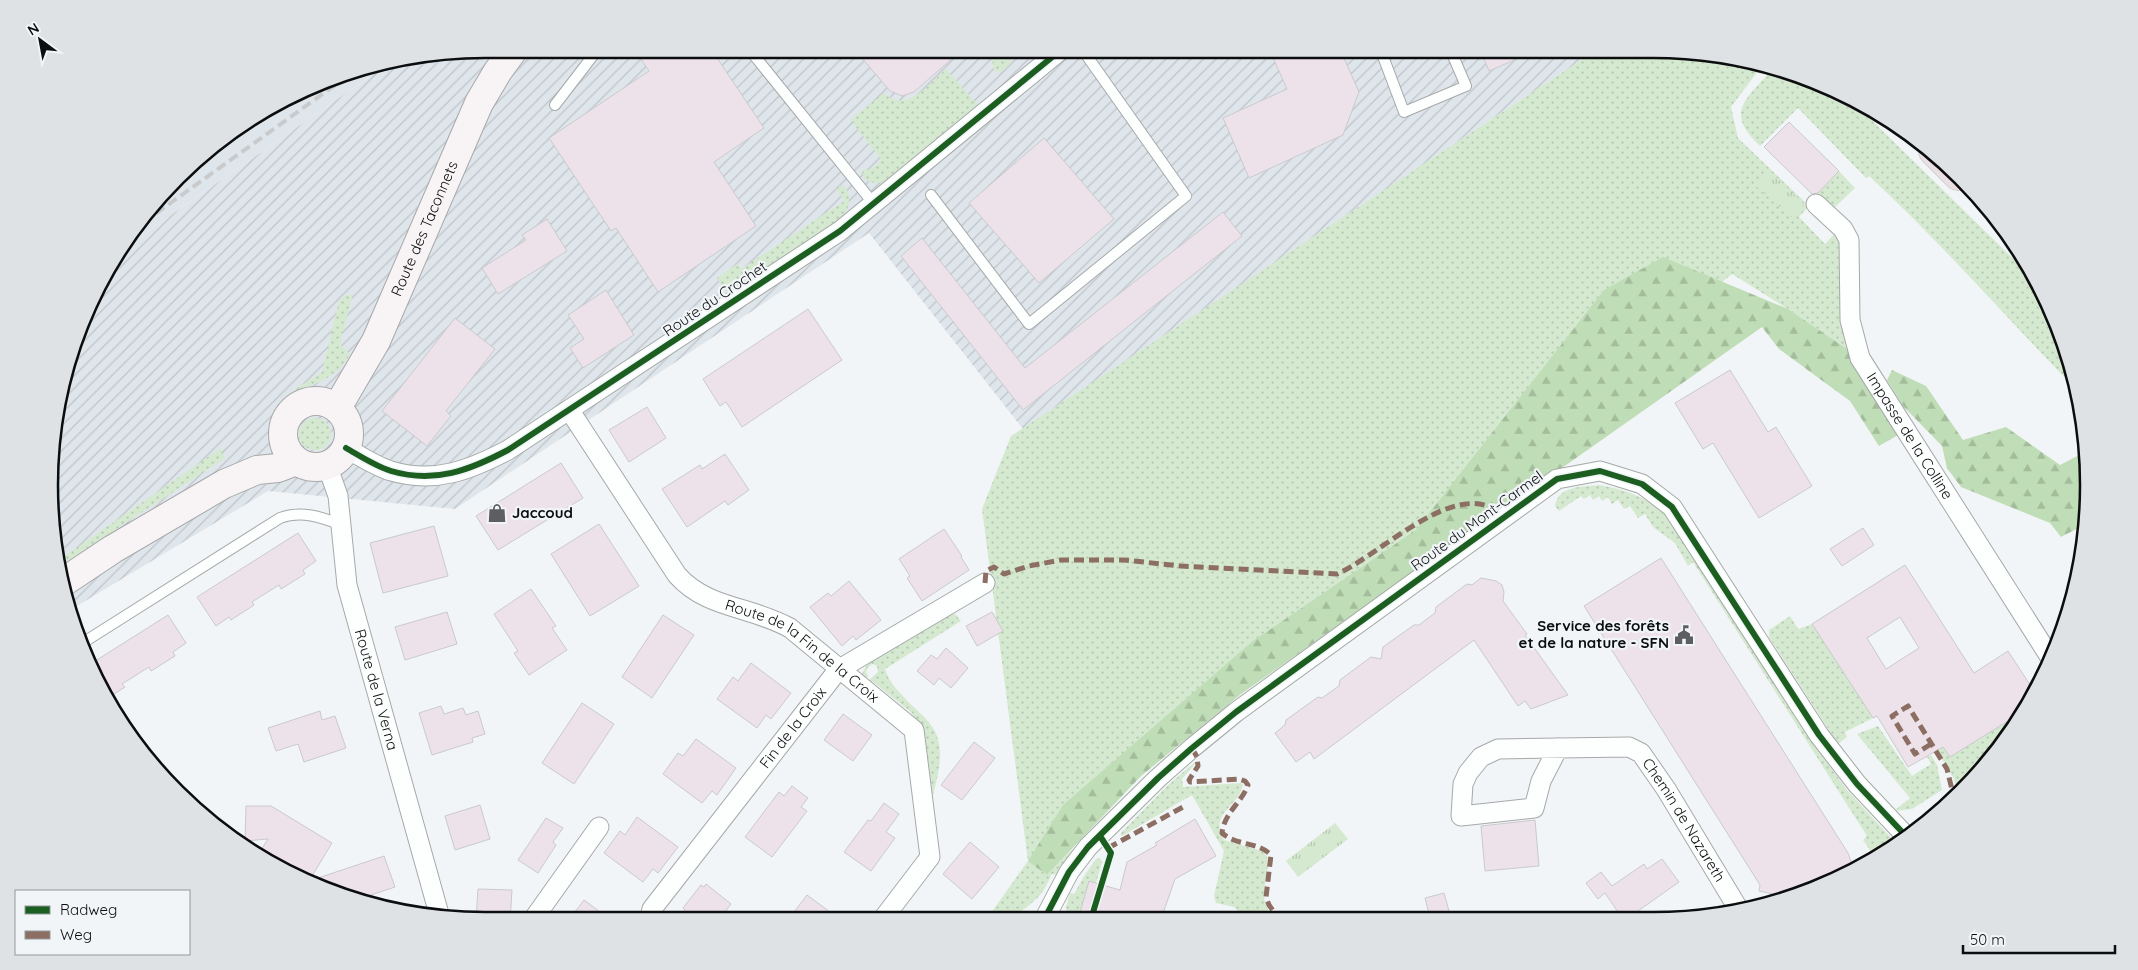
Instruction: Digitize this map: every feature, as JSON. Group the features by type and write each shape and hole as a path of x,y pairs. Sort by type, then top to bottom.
{"street":[{"name":"Route des Taconnets","path":"337,408 376,341 479,103 508,58"},
{"name":"Route du Crochet","path":"337,456 391,470 420,475 453,474 477,466 508,450 570,411 840,231 1051,58"},
{"name":"Impasse de la Colline","path":"1816,204 1843,229 1849,240 1850,320 1860,358 2047,652"},
{"path":"311,402 322,402 337,408 349,429 337,456 316,467 296,461 284,445 282,427 286,419 301,405 311,402"},
{"name":"Route de la Fin de la Croix","path":"570,411 677,576 689,588 707,599 774,619 790,628 838,670 914,730 930,857 888,912"},
{"path":"224,484 282,435"},
{"name":"Route de la Verna","path":"337,456 338,496 347,585 438,910"},
{"path":"68,579 113,549 224,484 257,470 278,468 296,461"},
{"name":"Route du Mont-Carmel","path":"1046,912 1069,872 1088,847 1158,778 1236,712 1557,478 1600,470 1642,484 1672,506 1819,735 1857,784 1903,832"},
{"name":"Fin de la Croix","path":"651,912 838,670 985,583"},
{"name":"Chemin de Nazareth","path":"1558,748 1541,781 1534,808 1461,816 1463,784 1473,765 1481,757 1498,749 1558,748 1629,747 1641,753 1666,789 1735,904"},
{"path":"538,912 599,828"}],"lane":[{"path":"555,105 591,58"},
{"path":"756,58 874,204"},
{"path":"931,195 1029,324 1186,196 1088,58"},
{"path":"1384,58 1404,112 1466,86 1454,58"},
{"path":"87,640 280,518 300,514 322,517 342,525"}],"shaded area":[{"path":"457,58 1584,58 1023,429 869,233 455,509 268,491 75,607 61,541 58,513 58,457 61,429 72,374 90,321 115,271 135,240 377,71 429,61"},
{"path":"377,71 135,240 164,203 183,183 203,164 247,130 271,115 321,90"}],"green space":[{"path":"994,58 1011,58 1010,64 1000,72 995,71"},
{"path":"1584,58 1681,58 1709,61 1758,71 1731,107 1738,138 1809,206 1799,217 1825,244 1837,231 1844,259 1850,351 1732,274 1581,394 1029,861 1047,875 1073,848 1057,875 1052,874 1040,895 1031,903 1020,912 992,912 1028,861 982,509 1011,436"},
{"path":"946,69 978,105 899,174 896,172 894,178 875,183 866,180 862,171 866,168 869,171 882,160 850,120 884,93 892,99 901,100 917,95"},
{"path":"1768,74 1817,90 1866,114 2019,264 2048,321 2067,380 1923,228 1869,176 1866,178 1798,108 1760,146 1743,125 1741,117 1742,109 1751,93"},
{"path":"1769,170 1804,204 1791,217 1754,184"},
{"path":"1839,171 1855,188 1833,209 1814,197"},
{"path":"840,186 845,187 847,191 849,204 846,212 840,219 727,294 717,278 737,264 741,269 844,201 836,188"},
{"path":"1663,257 1788,309 1850,351 1898,435 1879,446 1850,401 1779,349 1762,327 1241,694 1141,776 1047,875 1028,861 1063,805 1253,641 1416,530 1604,290"},
{"path":"353,294 340,344 350,354 333,374 312,385 294,390 322,372 339,301 345,296"},
{"path":"1892,370 1926,386 1963,440 2006,427 2060,465 2080,455 2078,528 2061,537 2050,523 1961,487 1947,468 1942,446 1903,406 1887,380"},
{"path":"315,418 321,419 326,423 330,428 330,440 326,445 321,449 315,450 309,449 304,445 300,440 299,434 300,428 304,423 309,419"},
{"path":"221,448 225,458 65,563 64,557"},
{"path":"1600,485 1636,495 1651,503 1666,515 1805,732 1847,790 1892,839 1871,852 1863,840 1867,836 1693,562 1688,566 1675,543 1653,527 1645,514 1638,518 1630,506 1624,509 1618,500 1612,504 1608,497 1602,501 1599,496 1593,500 1590,495 1584,499 1581,496 1559,511 1555,506 1561,494 1572,488"},
{"path":"955,614 961,621 885,669 895,687 928,721 936,733 940,759 933,795 925,737 912,713 872,681 870,684 867,682 878,672 877,666 873,664 868,667 866,672 868,676 865,679 862,674 868,662 949,615"},
{"path":"1790,616 1798,629 1812,624 1873,718 1845,732 1847,737 1838,744 1769,637 1769,630"},
{"path":"2010,720 1992,745 1956,786 1954,779 1924,729 1928,723 1950,757"},
{"path":"1878,726 1912,776 1931,764 1927,757 1931,755 1937,765 1942,790 1912,809 1894,811 1910,798 1857,734"},
{"path":"1195,762 1182,779 1183,787 1241,783 1243,785 1236,799 1222,817 1220,831 1224,840 1262,851 1267,856 1268,865 1264,895 1269,912 1239,912 1234,907 1216,903 1214,896 1224,851 1192,795 1122,836 1120,834 1167,786"},
{"path":"1335,823 1348,839 1298,877 1286,861"},
{"path":"1100,858 1102,862 1096,883 1082,912 1066,912 1070,893 1074,894 1096,859"}],"building":[{"path":"640,58 717,58 764,128 714,162 756,226 658,292 616,228 611,231 549,138 649,71"},
{"path":"862,58 953,58 914,92 902,96 890,91"},
{"path":"1273,58 1344,58 1359,92 1343,135 1249,178 1223,118 1287,89"},
{"path":"1484,58 1519,58 1489,71"},
{"path":"1789,122 1839,171 1818,193 1812,194 1764,147"},
{"path":"1044,138 1114,219 1039,283 969,203"},
{"path":"1223,212 1242,236 1023,410 901,256 922,238 1025,368"},
{"path":"547,219 567,251 498,294 482,268 526,240 522,235"},
{"path":"606,290 634,335 583,368 570,348 584,339 568,315"},
{"path":"808,309 842,360 742,427 726,402 720,406 703,379"},
{"path":"455,318 495,349 446,411 451,416 427,446 382,411"},
{"path":"1730,370 1768,432 1776,427 1812,486 1759,518 1713,443 1703,449 1675,403"},
{"path":"647,407 666,438 629,462 609,430"},
{"path":"725,454 749,490 728,505 725,501 687,527 662,489 700,465 702,469"},
{"path":"561,463 583,498 498,550 476,516"},
{"path":"599,524 639,586 590,616 551,554"},
{"path":"434,526 448,576 383,593 370,543"},
{"path":"1863,528 1874,545 1842,566 1830,549"},
{"path":"944,529 969,570 922,601 907,578 910,576 899,559"},
{"path":"298,533 316,561 303,570 305,574 281,589 279,585 252,602 254,605 231,620 229,617 216,626 197,597"},
{"path":"1661,558 1848,853 1852,863 1817,880 1775,895 1759,891 1760,885 1584,606"},
{"path":"1905,565 1974,673 2008,651 2030,685 2010,720 1950,757 1943,747 1908,767 1877,716 1873,718 1812,624","holes":["1900,617 1919,648 1886,669 1867,638"]},
{"path":"1481,578 1496,581 1502,585 1504,592 1503,601 1568,695 1531,709 1525,701 1518,706 1474,640 1314,759 1310,752 1296,762 1275,733 1285,725 1286,720 1318,697 1322,698 1339,686 1340,680 1371,657 1381,659 1383,647 1435,613 1436,607 1467,584 1472,585"},
{"path":"849,581 881,620 856,640 853,636 842,646 810,607 828,593 831,596"},
{"path":"531,589 556,626 552,628 567,650 529,675 514,653 518,651 494,614"},
{"path":"447,612 457,644 405,660 395,627"},
{"path":"992,612 1003,631 977,646 966,626"},
{"path":"168,615 186,643 173,652 175,656 151,671 149,667 122,684 125,687 113,695 96,661"},
{"path":"663,615 694,635 652,698 622,677"},
{"path":"946,648 968,668 951,688 939,678 934,685 917,671 931,655 937,659"},
{"path":"751,663 791,693 771,719 766,715 757,728 717,699 733,677 738,681"},
{"path":"582,703 614,724 574,784 542,763"},
{"path":"441,706 444,714 463,708 466,715 478,711 485,734 472,738 473,742 432,755 419,713"},
{"path":"320,711 322,720 335,716 346,748 304,762 298,744 276,751 268,728"},
{"path":"843,714 872,735 853,761 824,740"},
{"path":"696,739 736,768 717,795 712,791 702,803 663,774 678,753 683,756"},
{"path":"974,742 995,758 962,800 941,785"},
{"path":"792,786 808,798 801,807 807,811 772,857 745,837 779,792 784,796"},
{"path":"884,803 899,814 886,832 895,838 871,871 844,852 868,820 871,821"},
{"path":"480,805 490,839 455,850 445,816"},
{"path":"246,806 271,806 332,843 312,876 261,849 268,839 248,841 245,839"},
{"path":"637,817 678,847 658,873 653,869 643,882 604,853 620,831 625,835"},
{"path":"546,818 563,828 553,842 556,845 538,873 518,860"},
{"path":"1195,819 1216,856 1175,879 1163,912 1080,912 1089,881 1120,890 1127,862 1157,845 1155,843"},
{"path":"1535,820 1539,866 1485,871 1481,826"},
{"path":"970,842 999,867 972,899 943,874"},
{"path":"384,856 395,887 368,896 317,878"},
{"path":"1662,859 1679,882 1636,912 1618,912 1605,893 1598,899 1586,883 1601,872 1612,886 1644,864 1647,869"},
{"path":"706,884 731,904 725,912 683,912 685,910 683,908 701,885 704,887"},
{"path":"478,889 512,890 511,912 477,912"},
{"path":"1444,893 1449,912 1428,912 1425,898"},
{"path":"807,895 830,912 794,912"},
{"path":"584,900 600,912 575,912"}],"railway":[{"path":"155,214 336,85"}],"marked path":[{"path":"985,583 986,571 994,567 1004,574 1029,566 1061,560 1124,560 1181,566 1337,574 1353,566 1430,516 1450,507 1470,504 1487,506 1504,516"},
{"path":"1931,744 1915,754 1892,716 1908,706 1947,769 1952,790"},
{"path":"1192,748 1197,757 1198,766 1189,780 1190,782 1239,779 1245,781 1248,785 1226,819 1222,833 1234,840 1260,848 1271,855 1266,897 1274,912"},
{"path":"1108,848 1183,807"}],"cycle path":[{"path":"346,448 385,469 407,475 422,476 452,473 466,469 508,450 840,231 1051,58"},
{"path":"1048,912 1069,872 1088,847 1158,778 1236,712 1557,479 1600,471 1642,484 1672,507 1819,735 1857,784 1902,832"},
{"path":"1093,912 1111,853 1100,836"}],"place":[{"name":"Jaccoud","path":"497,513"},
{"name":"Service des forêts et de la nature - SFN","path":"1684,635"}]}
